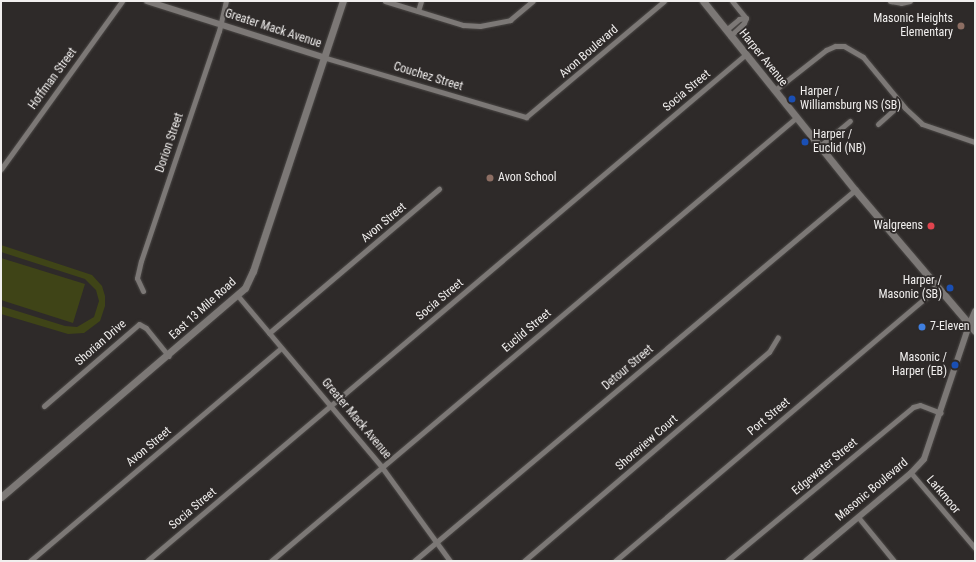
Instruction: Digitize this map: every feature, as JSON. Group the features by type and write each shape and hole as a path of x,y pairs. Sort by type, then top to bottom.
{"main road":[{"name":"East 13 Mile Road","path":"1,497 238,296 253,271 323,57 343,1"},
{"name":"Harper Avenue","path":"703,1 856,190 937,288 975,331"},
{"name":"Masonic Boulevard","path":"970,325 975,311"}],"street":[{"name":"Hoffman Street","path":"1,169 122,1"},
{"name":"Greater Mack Avenue","path":"146,1 323,57"},
{"name":"Dorion Street","path":"143,291 137,278 141,261 226,1"},
{"path":"385,1 463,24 480,26 510,20 533,1"},
{"path":"418,11 421,1"},
{"name":"Avon Boulevard","path":"526,117 664,1"},
{"path":"728,33 738,19 746,18 732,1"},
{"path":"890,1 901,3 910,1"},
{"path":"775,90 826,50 838,46 850,48 863,57 901,103 922,124 975,142"},
{"name":"Socia Street","path":"147,561 746,54"},
{"name":"Couchez Street","path":"323,57 526,117"},
{"path":"878,124 901,103"},
{"name":"Euclid Street","path":"270,561 797,117"},
{"path":"820,146 850,121"},
{"name":"Avon Street","path":"269,333 439,189"},
{"name":"Detour Street","path":"414,561 856,190"},
{"name":"Port Street","path":"615,561 937,288"},
{"name":"Greater Mack Avenue","path":"238,296 381,466 450,561"},
{"name":"Shorian Drive","path":"44,406 139,324 146,328 169,356"},
{"name":"Masonic Boulevard","path":"806,561 911,473 927,453 970,325"},
{"name":"Shoreview Court","path":"524,561 769,352 778,337"},
{"name":"Avon Street","path":"30,561 281,348"},
{"name":"Edgewater Street","path":"727,561 913,407 920,405 941,413"},
{"name":"Larkmoor","path":"911,473 975,548"},
{"path":"858,517 894,561"}],"green space":[{"path":"1,245 92,275 102,286 105,296 105,306 100,321 84,333 68,334 1,314 1,306 65,326 77,327 94,317 99,301 96,290 85,279 1,252"},
{"path":"1,258 85,284 73,323 1,300"}],"place":[{"name":"Masonic Heights Elementary","path":"961,26"},
{"name":"Harper / Williamsburg NS (SB)","path":"792,99"},
{"name":"Harper / Euclid (NB)","path":"805,142"},
{"name":"Avon School","path":"490,178"},
{"name":"Walgreens","path":"931,226"},
{"name":"Harper / Masonic (SB)","path":"950,288"},
{"name":"7-Eleven","path":"922,327"},
{"name":"Masonic / Harper (EB)","path":"955,365"}]}
